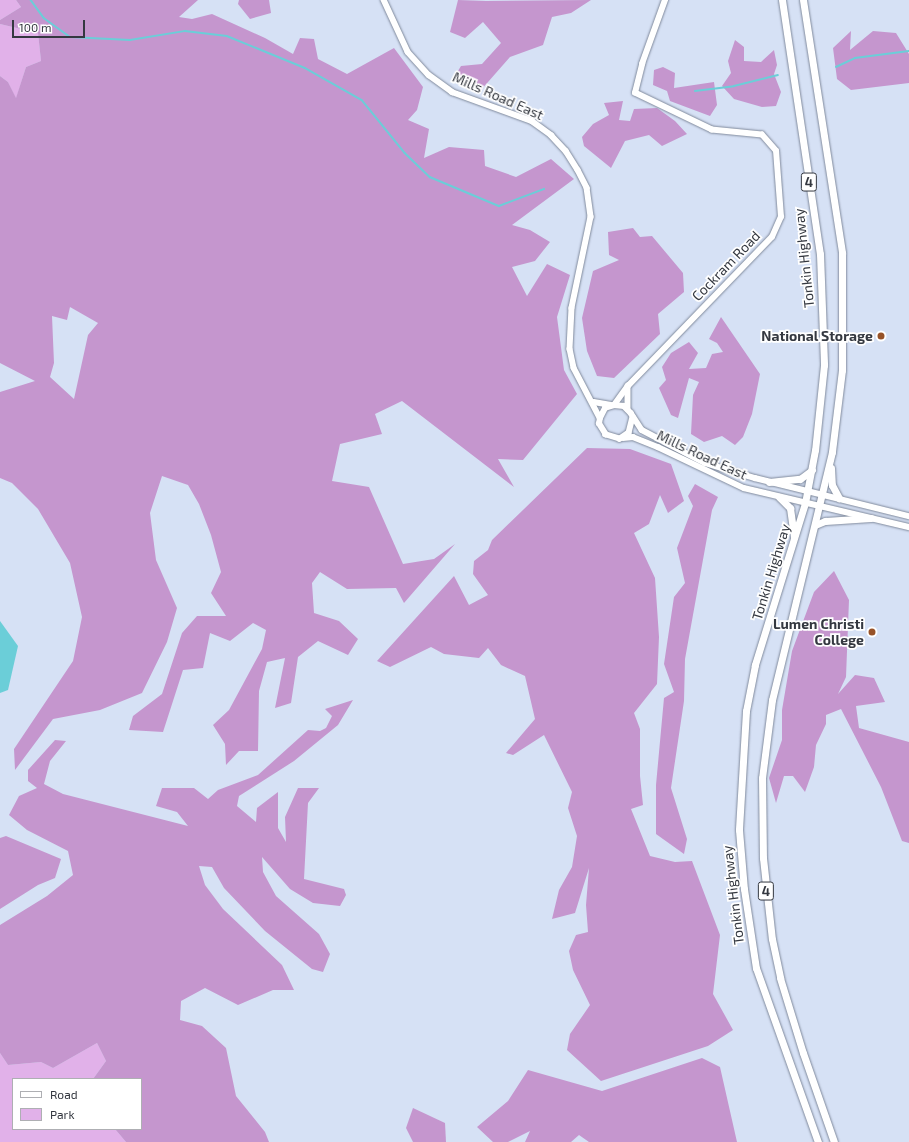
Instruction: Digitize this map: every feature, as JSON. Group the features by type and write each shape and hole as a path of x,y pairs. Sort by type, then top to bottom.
{"highway":[{"name":"Tonkin Highway","path":"782,0 820,254 824,365 812,470 808,491 754,672 744,733 739,830 744,889 756,968 818,1142"},
{"name":"Tonkin Highway","path":"803,0 842,253 842,370 832,452 772,700 762,778 763,858 772,939 780,978 800,1046 834,1142"},
{"path":"832,452 832,485 839,498"},
{"path":"769,482 800,479 812,470"},
{"path":"779,497 790,508 794,541"},
{"path":"815,525 825,521 871,518"}],"main road":[{"name":"Mills Road East","path":"384,0 408,52 429,75 452,92 532,121 561,146 578,170 587,188 591,217 572,308 570,349 574,368 582,387 594,402 600,418"},
{"name":"Cockram Road","path":"612,405 628,386 772,237 781,217 776,151 762,135 712,130 635,93 665,0"},
{"path":"612,405 600,418 603,432 610,438 620,439 630,433 633,418 628,409 628,386"},
{"path":"594,402 628,409"},
{"name":"Mills Road East","path":"633,418 642,430 705,463 769,482 909,516"},
{"name":"Mills Road East","path":"620,439 633,437 658,447 730,483 779,497 909,527"}],"green space":[{"path":"0,0 16,0 21,7 0,20"},
{"path":"0,24 38,33 41,61 26,67 16,99 8,82 0,76"},
{"path":"97,1043 106,1061 94,1078 12,1078 12,1130 116,1130 126,1142 0,1142 0,1053 8,1065 41,1062 53,1068"}],"shaded area":[{"path":"16,0 198,0 179,17 192,19 212,14 265,38 293,54 300,38 314,39 318,59 347,74 394,48 423,87 417,110 408,120 429,129 424,158 449,147 484,150 485,166 516,177 551,159 574,179 512,225 530,230 550,242 535,261 512,267 527,296 547,264 570,275 557,317 564,370 577,394 523,460 498,459 514,487 402,401 375,414 382,434 340,444 332,481 369,487 403,564 434,559 455,544 404,603 396,588 347,589 320,572 312,583 314,613 339,621 358,639 348,655 318,641 298,657 291,703 275,708 285,658 267,662 259,691 258,751 239,751 226,765 225,744 213,725 229,710 262,649 266,630 253,623 230,641 210,633 203,668 183,670 163,732 129,730 133,716 162,694 182,633 197,616 226,616 211,593 221,572 211,535 199,504 188,485 162,476 150,513 156,560 177,608 167,642 142,693 100,710 53,719 15,770 14,749 73,661 82,617 70,563 38,509 12,483 0,478 0,392 35,381 0,363 0,76 8,82 16,98 26,67 41,61 38,33 0,24 0,20 21,7","holes":["70,307 98,323 88,335 74,399 50,377 54,363 52,316 67,320"]},
{"path":"239,0 269,0 271,13 250,19 238,4"},
{"path":"458,0 591,0 571,13 552,17 543,45 510,57 481,90 453,79 461,66 482,64 501,43 483,22 465,38 450,32"},
{"path":"851,31 850,50 873,31 896,33 909,54 909,83 851,90 837,79 833,48"},
{"path":"735,40 744,47 744,61 761,62 774,50 777,65 774,74 781,92 776,106 762,107 734,99 722,86 731,73 728,61"},
{"path":"663,67 675,73 674,88 714,82 717,105 710,116 670,101 667,91 653,85 654,70"},
{"path":"623,101 619,120 630,121 634,109 657,108 675,121 687,134 662,146 649,135 625,141 611,168 584,146 582,137 593,124 609,115 604,103"},
{"path":"633,228 640,237 652,236 683,273 684,292 658,314 660,334 614,378 597,376 587,351 582,318 593,271 619,260 609,255 608,232"},
{"path":"721,317 760,374 752,414 743,437 735,445 722,436 704,442 691,434 693,395 699,382 689,378 678,418 671,415 659,388 666,380 662,367 671,353 689,342 698,353 689,369 706,368 712,354 723,352 717,343 709,339"},
{"path":"587,448 630,449 671,464 684,501 668,513 660,495 649,524 634,533 655,578 659,637 657,684 634,713 640,729 640,776 643,805 631,809 650,856 675,862 692,861 720,935 713,994 733,1030 708,1046 601,1081 567,1050 570,1034 590,1005 573,970 569,951 576,935 588,932 586,905 589,868 575,913 552,919 559,890 572,867 577,836 568,808 572,792 544,735 513,755 506,753 535,719 525,676 501,665 488,648 479,658 444,654 431,647 390,667 377,661 454,576 469,605 488,595 473,574 474,561 488,550 492,540"},
{"path":"695,484 718,497 712,510 685,659 684,701 671,788 687,839 684,854 656,834 656,785 664,698 674,692 664,664 674,597 685,583 677,548 693,506 688,496"},
{"path":"834,571 849,600 846,677 838,694 855,675 874,678 885,702 856,706 859,728 909,742 909,843 902,841 881,787 841,709 826,715 826,724 816,745 814,767 805,792 793,776 784,776 776,803 769,778 782,740 782,710 792,651 814,592"},
{"path":"353,700 338,725 294,761 239,796 237,806 256,822 257,808 278,792 278,828 286,842 285,817 298,788 319,788 308,803 304,879 344,889 346,895 340,906 313,903 290,889 262,857 263,872 276,896 319,934 330,954 323,972 312,969 265,931 224,888 212,867 199,866 205,885 223,909 282,965 294,990 273,990 238,1005 205,988 181,1001 180,1020 202,1026 226,1048 236,1096 265,1132 269,1142 126,1142 116,1130 142,1130 142,1078 94,1078 106,1061 97,1043 53,1068 41,1062 8,1065 0,1053 0,925 47,896 73,875 68,851 27,830 9,815 19,796 37,788 28,781 28,770 55,740 66,741 50,761 44,784 63,794 188,826 177,812 156,806 162,788 194,788 208,799 218,790 258,775 308,730 320,731 326,728 332,716 325,709"},
{"path":"6,836 61,859 55,878 38,885 0,909 0,838"},
{"path":"702,1058 720,1067 737,1142 589,1142 579,1135 571,1142 525,1142 530,1131 508,1142 493,1142 477,1127 508,1101 528,1070 602,1091"},
{"path":"413,1108 445,1123 446,1142 413,1142 406,1128"}],"water":[{"path":"0,621 18,646 8,690 0,693"}],"waterway":[{"path":"31,0 44,18 70,37 130,40 185,31 227,36 305,68 362,100 405,153 430,177 499,206 544,189"},
{"path":"836,67 855,58 909,51"},
{"path":"695,91 734,86 778,75"}],"place":[{"name":"National Storage","path":"881,336"},
{"name":"Lumen Christi College","path":"872,632"}]}
